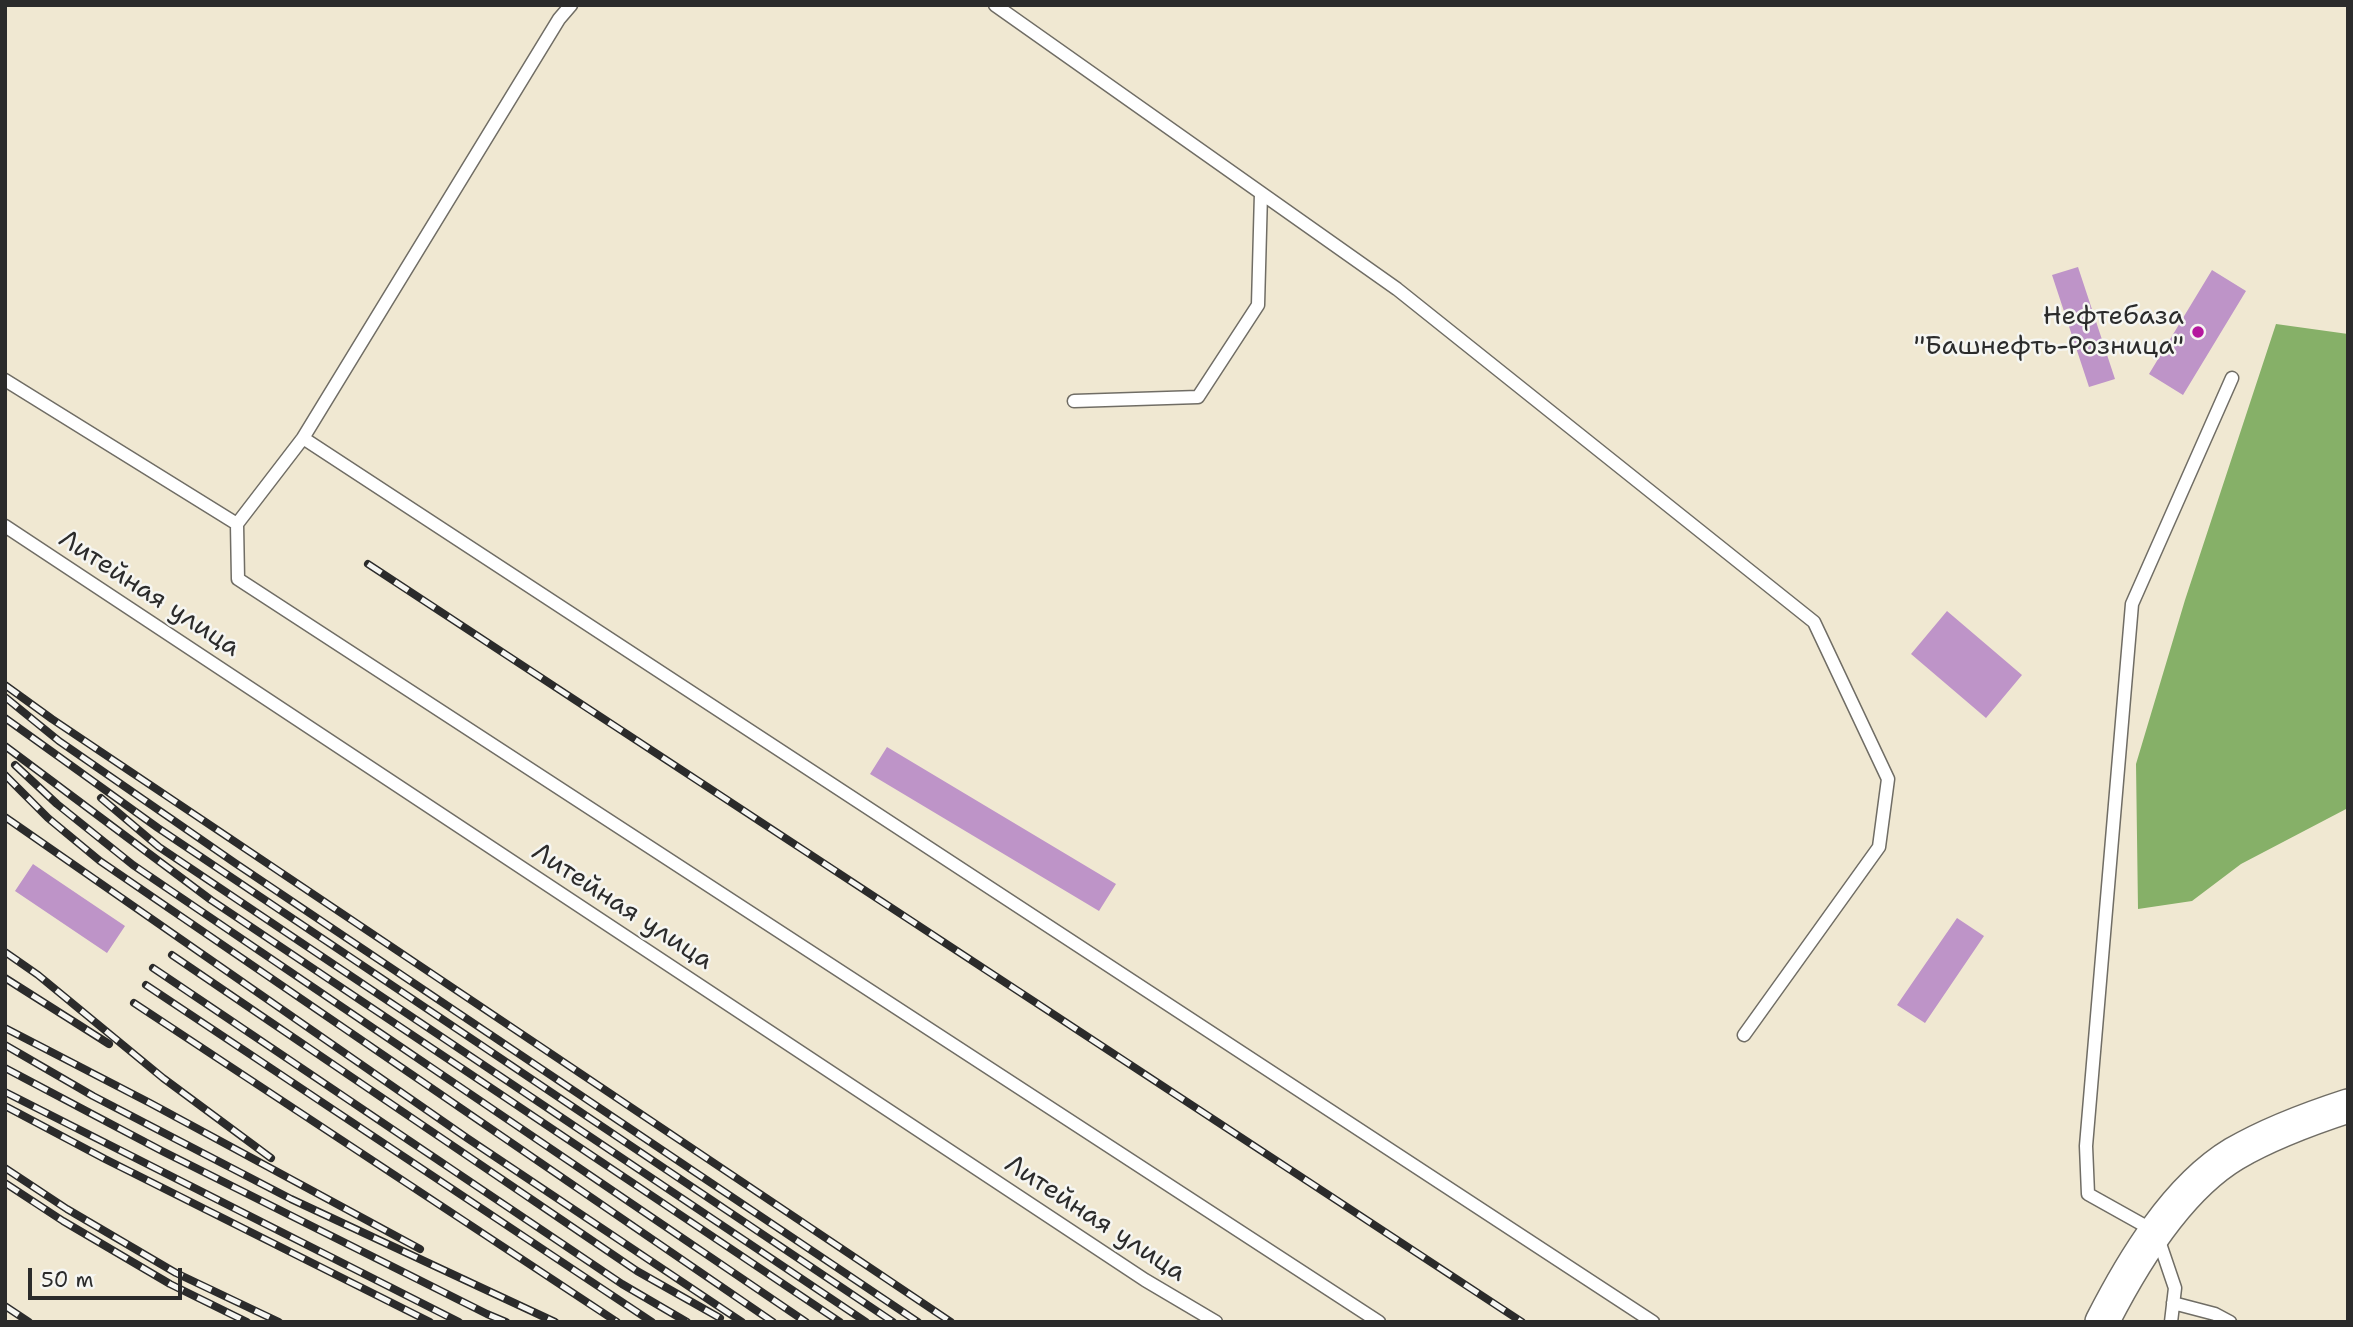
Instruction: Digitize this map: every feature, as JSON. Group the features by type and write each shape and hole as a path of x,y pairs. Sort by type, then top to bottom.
{"main road":[{"path":"2102,1322 2156,1232 2193,1185 2232,1155 2294,1123 2348,1106"}],"lane":[{"path":"571,5 559,19 303,438 237,524 238,579 1378,1322"},
{"path":"995,5 1397,289 1814,622 1888,779 1879,847 1744,1035"},
{"path":"1074,401 1198,397 1258,305 1261,193"},
{"path":"2171,1322 2175,1288 2156,1232 2088,1194 2086,1146 2132,604 2232,378"},
{"path":"5,380 237,524"},
{"path":"303,438 1653,1322"},
{"name":"Литейная улица","path":"5,526 1133,1273 1216,1322"},
{"path":"2173,1303 2216,1314 2230,1322"}],"green space":[{"path":"2276,324 2348,334 2348,808 2241,864 2192,901 2138,909 2136,764 2185,600"}],"building":[{"path":"2078,267 2115,379 2089,387 2052,275"},
{"name":"Нефтебаза \"Башнефть-Розница\"","path":"2212,270 2246,291 2183,395 2149,374"},
{"path":"1947,611 2022,675 1986,718 1911,654"},
{"path":"887,747 1116,884 1099,911 870,774"},
{"path":"33,864 125,926 107,953 15,891"},
{"path":"1957,918 1984,936 1925,1023 1897,1005"}],"railway":[{"path":"368,564 1522,1322"},
{"path":"5,685 951,1322"},
{"path":"5,697 59,741 235,863 918,1322"},
{"path":"5,718 158,828 893,1322"},
{"path":"5,746 211,900 840,1322"},
{"path":"15,765 57,804 133,865 806,1322"},
{"path":"5,775 48,818 100,861 773,1322"},
{"path":"101,798 159,847 866,1322"},
{"path":"5,817 467,1138 742,1322"},
{"path":"5,952 38,975 163,1078 271,1158"},
{"path":"172,955 637,1271 720,1318"},
{"path":"153,968 622,1284 687,1322"},
{"path":"5,978 109,1044"},
{"path":"146,985 652,1322"},
{"path":"134,1003 617,1322"},
{"path":"5,1028 420,1249"},
{"path":"5,1045 93,1096 291,1199 555,1322"},
{"path":"5,1068 162,1151 506,1322"},
{"path":"5,1092 459,1322"},
{"path":"5,1106 430,1322"},
{"path":"5,1168 67,1209 176,1273 279,1322"},
{"path":"5,1183 63,1221 170,1284 247,1322"},
{"path":"5,1306 29,1322"}],"place":[{"name":"Нефтебаза \"Башнефть-Розница\"","path":"2198,332"}]}
